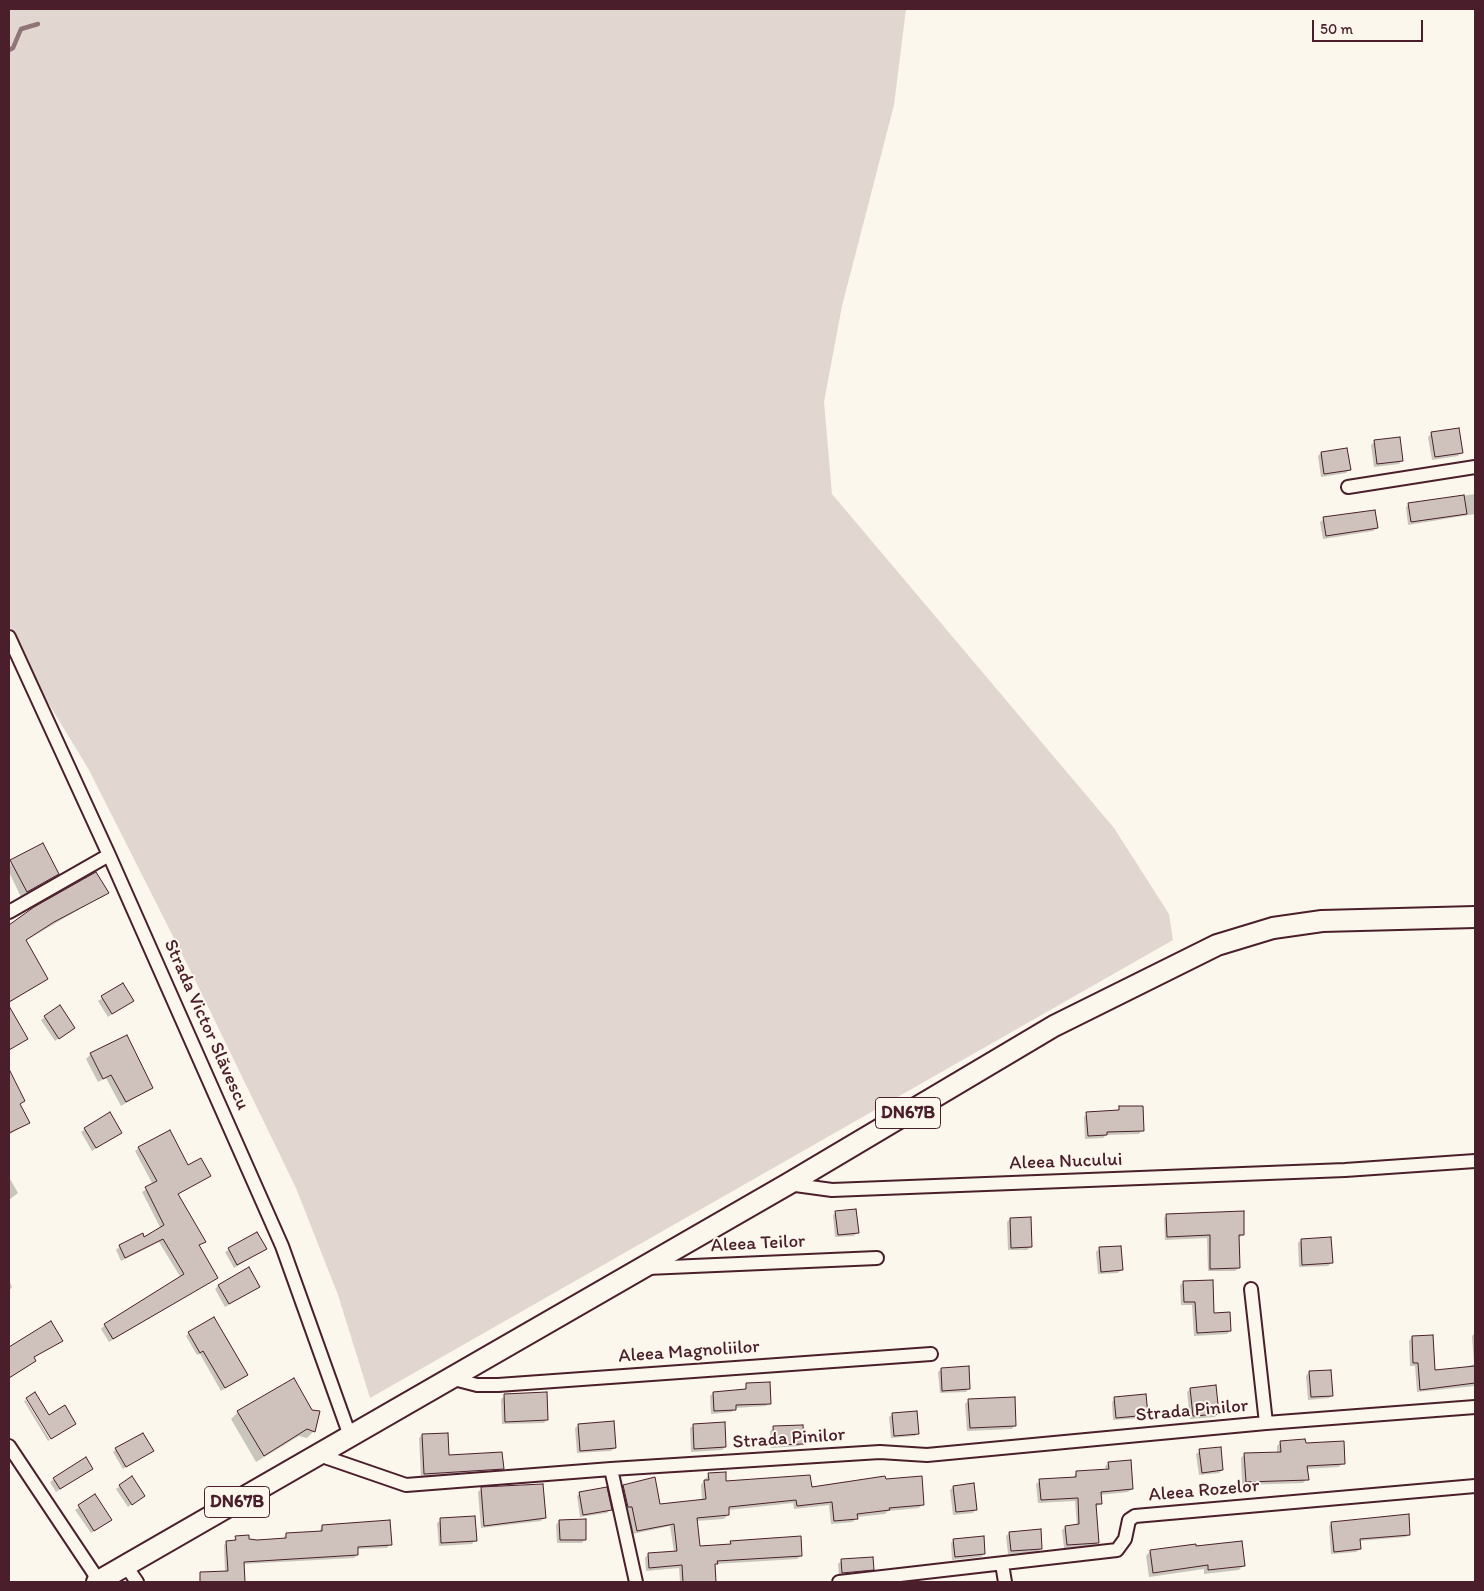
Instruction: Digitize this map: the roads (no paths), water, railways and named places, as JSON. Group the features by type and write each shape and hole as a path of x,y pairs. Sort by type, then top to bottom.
{"main road":[{"name":"DN67B","path":"98,1582 788,1184 1054,1026 1217,945 1272,928 1322,921 1475,917"}],"street":[{"path":"1348,487 1475,467"},
{"name":"Strada Victor Slăvescu","path":"9,637 109,855 282,1246 350,1436"},
{"path":"9,912 109,855"},
{"name":"Aleea Nucului","path":"788,1184 832,1190 1345,1170 1475,1161"},
{"name":"Aleea Teilor","path":"642,1268 876,1258"},
{"name":"Strada Pinilor","path":"1251,1289 1266,1423"},
{"name":"Aleea Magnoliilor","path":"450,1378 478,1385 498,1385 931,1354"},
{"name":"Strada Pinilor","path":"318,1455 406,1485 611,1468 880,1452 927,1455 1266,1423 1475,1407"},
{"path":"9,1446 98,1582"},
{"path":"611,1468 636,1582"},
{"name":"Aleea Rozelor","path":"839,1582 886,1580 1117,1550 1125,1539 1129,1520 1135,1516 1475,1486"},
{"path":"1002,1564 1005,1582"},
{"path":"126,1566 137,1582"}],"waterway":[{"path":"9,50 13,48 21,29 38,24"}]}
